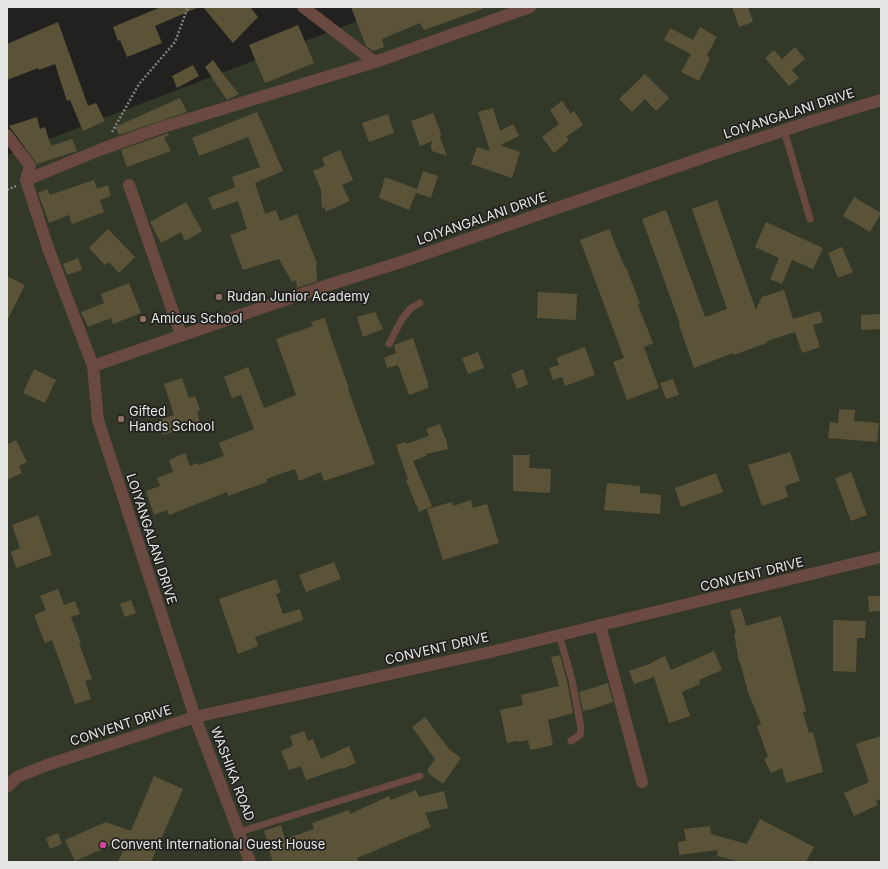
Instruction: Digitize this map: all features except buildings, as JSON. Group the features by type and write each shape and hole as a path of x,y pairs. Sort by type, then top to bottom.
{"street":[{"path":"303,7 375,62"},
{"path":"26,180 102,149 163,127 375,62 530,7"},
{"name":"LOIYANGALANI DRIVE","path":"93,366 322,286 404,261 784,130 881,100"},
{"path":"7,135 30,166 26,180"},
{"name":"LOIYANGALANI DRIVE","path":"26,180 48,248 93,366 98,420 195,718"},
{"path":"129,185 181,335"},
{"name":"CONVENT DRIVE","path":"7,787 17,777 47,765 195,718 490,652 559,634 881,557"},
{"path":"600,625 642,782"},
{"name":"WASHIKA ROAD","path":"195,718 250,862"}],"lane":[{"path":"784,130 810,220"},
{"path":"389,344 402,320 411,308 420,303"},
{"path":"559,634 572,680 581,728 580,735 571,741"},
{"path":"239,832 420,776"}],"path":[{"path":"102,149 139,84 175,42 188,7"}],"green space":[{"path":"394,7 881,7 881,862 7,862 7,155"}],"place":[{"name":"Rudan Junior Academy","path":"219,297"},
{"name":"Amicus School","path":"143,319"},
{"name":"Gifted Hands School","path":"121,419"},
{"name":"Convent International Guest House","path":"103,845"}]}
